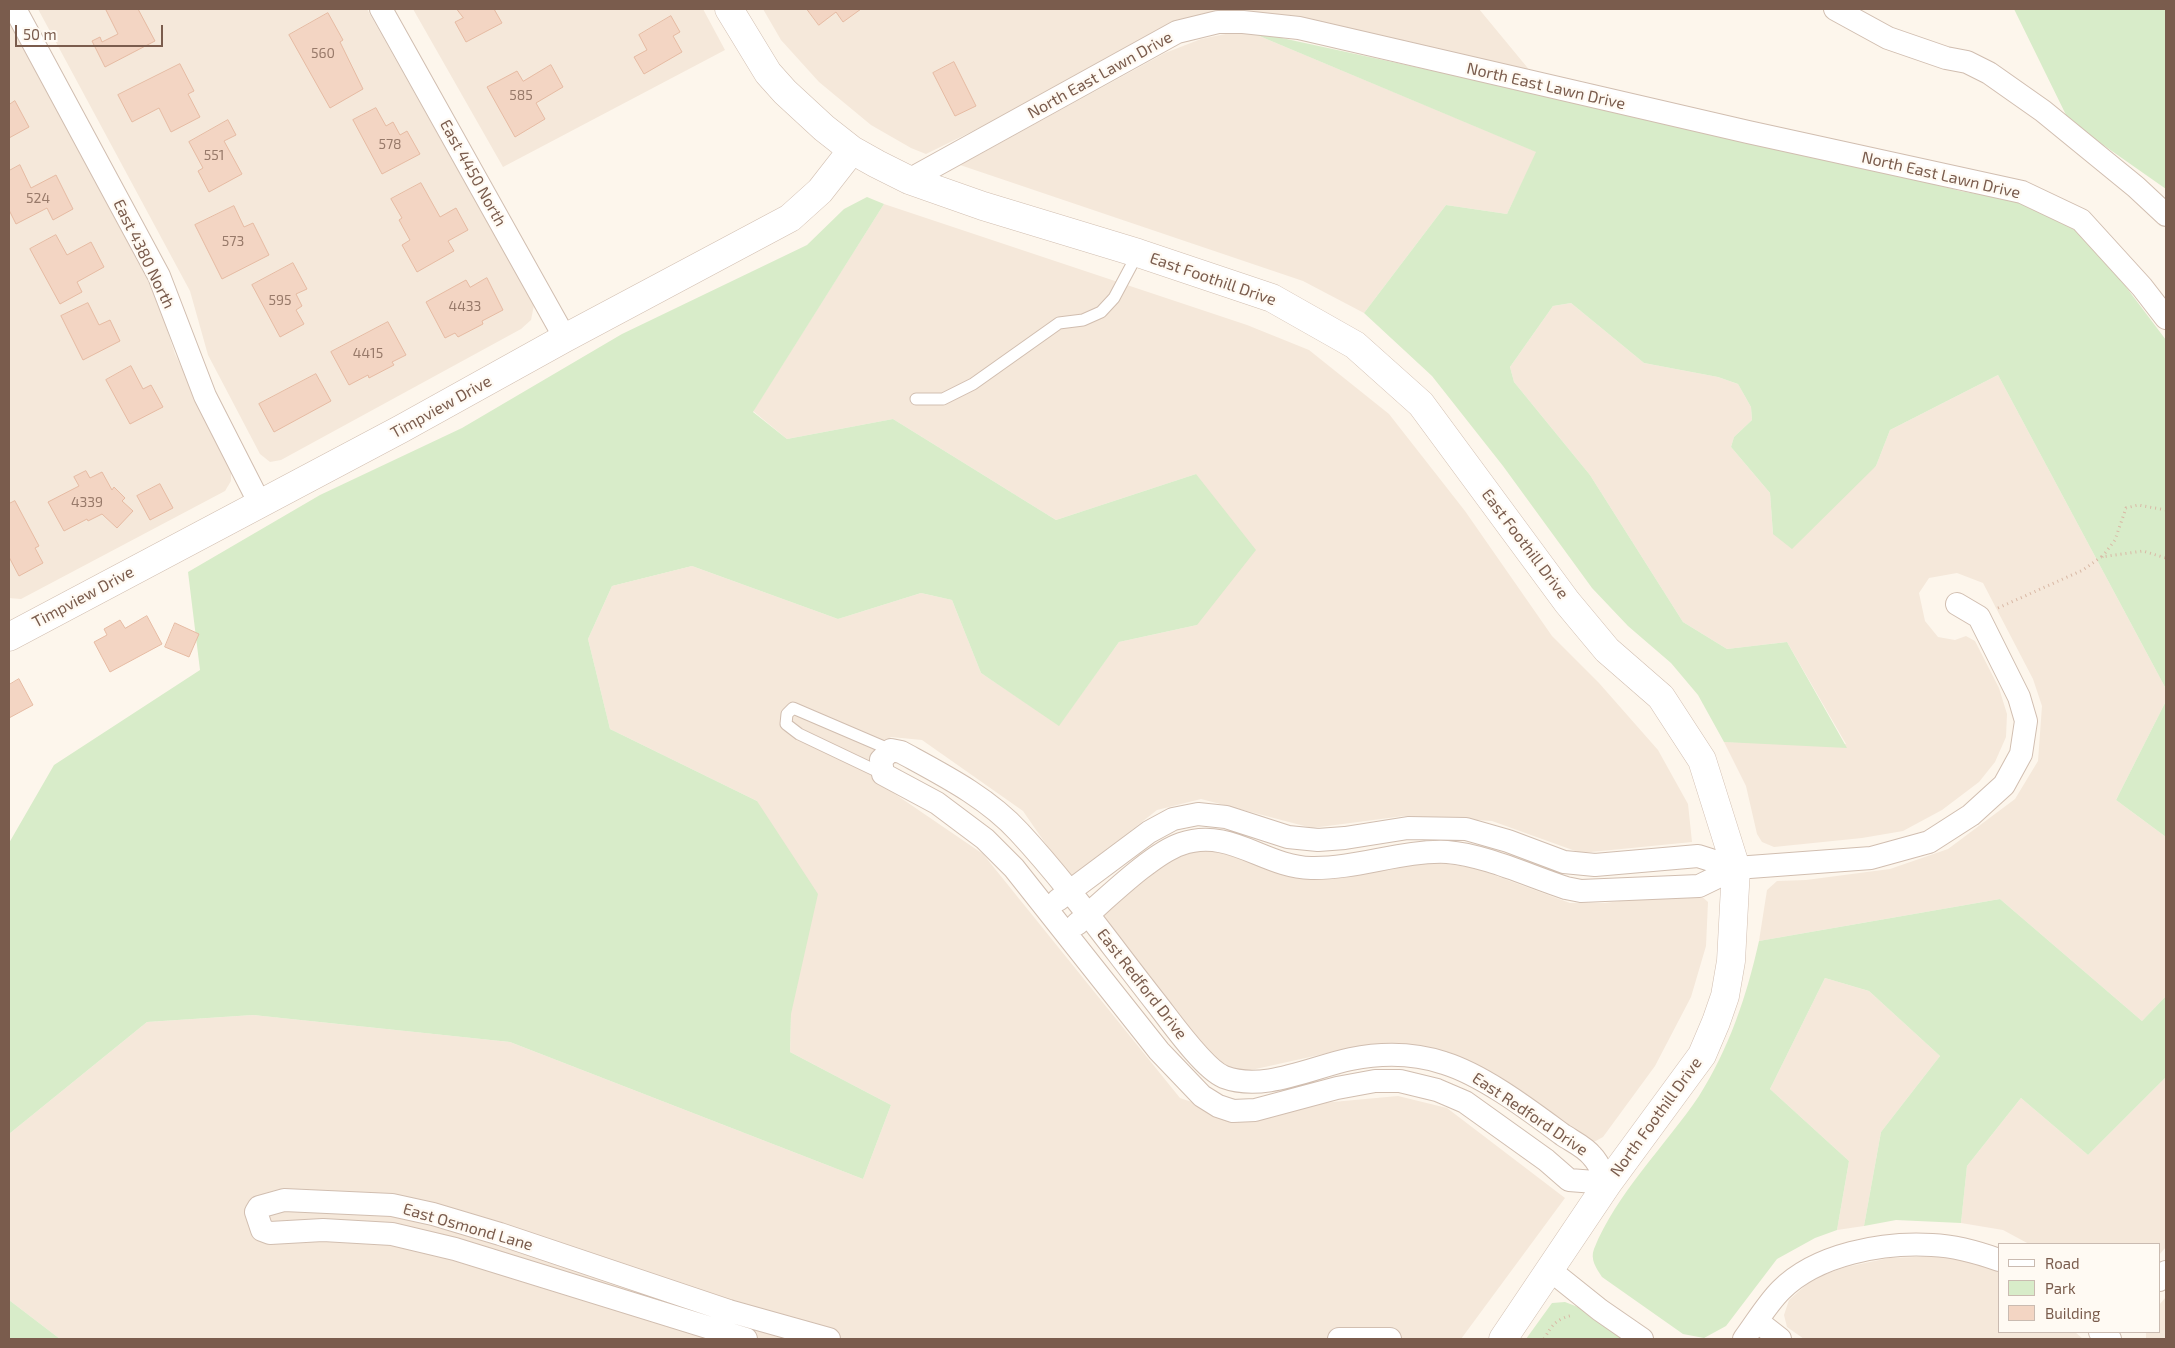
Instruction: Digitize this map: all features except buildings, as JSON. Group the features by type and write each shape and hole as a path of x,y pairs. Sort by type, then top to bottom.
{"street":[{"name":"East 4380 North","path":"16,9 159,276 205,396 260,504"},
{"name":"East 4450 North","path":"381,9 565,338"},
{"name":"East Foothill Drive","path":"729,9 755,53 780,86 806,112 852,150 909,180 983,206 1138,253 1272,298 1355,345 1421,404 1568,602 1607,650 1662,697 1702,760 1736,868"},
{"path":"1835,9 1888,38 1946,58 1967,62 1989,73 2043,111 2136,187 2166,215"},
{"name":"North East Lawn Drive","path":"909,180 1177,32 1218,22 1243,22 1299,28 1748,132 2022,192 2081,220 2142,287 2166,318"},
{"name":"Timpview Drive","path":"9,637 790,218 820,191 852,150"},
{"path":"2142,287 2166,295"},
{"path":"1066,933 1155,858 1180,844 1204,838 1227,840 1267,858 1311,868 1446,852 1472,856 1566,888 1581,891 1699,886 1736,868 1871,858 1928,842 1971,815 2004,785 2021,754 2026,721 2020,697 1980,617 1957,604"},
{"path":"883,774 881,760 891,750"},
{"name":"East Redford Drive","path":"891,750 901,752 975,794 1018,831 1088,915 1177,1030 1212,1070 1221,1076 1235,1080 1294,1075 1349,1059 1380,1054 1442,1062 1463,1069 1533,1113 1592,1155 1608,1183"},
{"name":"East Redford Drive","path":"883,774 937,803 986,839 1014,868 1159,1051 1202,1096 1218,1106 1233,1111 1255,1110 1337,1088 1375,1081 1400,1082 1437,1090 1465,1102 1538,1154 1569,1180 1608,1183"},
{"path":"1047,909 1149,832 1173,819 1198,814 1226,817 1288,837 1318,840 1345,838 1408,828 1466,829 1508,841 1564,862 1595,865 1698,856 1736,868"},
{"name":"North Foothill Drive","path":"1503,1339 1608,1183 1702,1056 1725,996 1731,961 1736,868"},
{"name":"East Osmond Lane","path":"746,1339 454,1249 392,1234 323,1230 270,1233 262,1230 256,1212 260,1207 284,1200 392,1205 425,1212 500,1234 729,1311 829,1339"},
{"path":"1744,1339 1781,1290 1806,1271 1830,1260 1857,1252 1901,1245 1932,1245 1968,1250 1998,1260"},
{"path":"1550,1270 1600,1310 1642,1339"},
{"path":"1757,1321 1780,1339"},
{"path":"1339,1339 1390,1339"}],"lane":[{"path":"916,399 943,399 973,384 1059,323 1083,320 1101,312 1114,298 1138,253"},
{"path":"883,774 799,734 786,724 787,714 793,708 891,750"}],"path":[{"path":"1980,617 2084,570 2102,557 2115,540 2126,508 2138,504 2166,510"},
{"path":"2102,557 2143,551 2166,558"},
{"path":"1544,1339 1552,1323 1561,1318 1575,1315"}],"shaded area":[{"path":"38,9 367,9 534,305 531,320 521,329 281,460 270,462 260,454 208,355 190,291"},
{"path":"413,9 703,9 725,50 503,167"},
{"path":"763,9 1479,9 1531,72 1227,13 1065,86 926,154 911,148 871,125 819,82 781,40"},
{"path":"9,20 147,279 160,308 175,354 231,468 231,481 225,491 21,599 9,598"},
{"path":"1245,30 1537,152 1507,214 1446,205 1364,313 1303,281 960,165 1165,53 1201,39"},
{"path":"884,204 1247,325 1309,350 1389,414 1465,511 1552,636 1599,683 1658,750 1688,804 1692,842 1581,853 1492,821 1404,816 1312,828 1201,799 1157,810 1070,879 1023,811 922,740 891,737 871,754 873,779 983,854 1180,1098 1251,1122 1322,1103 1398,1096 1447,1108 1565,1198 1461,1339 60,1339 9,1300 9,1134 147,1022 253,1015 510,1042 863,1179 891,1105 790,1052 791,1014 757,801 610,729 588,639 612,586 692,566 838,619 921,593 952,600 981,673 1059,725 1119,642 1197,625 1196,474 1056,520 893,419 787,439 753,411"},
{"path":"1571,303 1644,363 1718,377 1738,384 1751,407 1752,420 1734,437 1731,447 1770,493 1773,534 1876,466 1890,430 1998,375 2166,689 2166,701 2116,800 2166,837 2166,996 2142,1021 2000,899 1759,941 1767,890 1777,881 1806,880 1890,869 1948,849 2015,799 2038,761 2042,706 2033,679 1983,583 1957,573 1929,578 1919,593 1925,621 1938,637 1955,640 1966,636 1975,641 1999,688 2007,714 2006,737 1995,762 1979,782 1942,810 1903,831 1862,838 1774,847 1762,842 1757,834 1746,786 1724,742 1846,744 1787,642 1727,649 1683,622 1590,475 1514,382 1510,367 1553,306"},
{"path":"1187,850 1403,864 1440,863 1475,868 1570,903 1605,903 1688,892 1699,894 1708,902 1706,946 1691,997 1655,1066 1603,1137 1592,1143 1499,1083 1337,1051 1233,1074 1215,1063 1104,919 1107,907 1166,860"},
{"path":"1825,978 1869,991 1940,1056 1881,1132 1864,1226 1837,1230 1849,1161 1770,1089"},
{"path":"2166,1077 2166,1247 2160,1254 2160,1243 2027,1243 2003,1230 1961,1223 1967,1166 2021,1098 2088,1155"},
{"path":"1941,1256 1998,1269 1998,1333 2076,1333 2083,1339 1804,1339 1787,1327 1784,1315 1789,1300 1814,1278 1846,1267 1889,1258"},
{"path":"2166,1297 2166,1339 2146,1339 2146,1333 2160,1333 2160,1304"}],"green space":[{"path":"2014,9 2166,9 2166,189 2069,121"},
{"path":"1245,30 1867,165 1960,191 2030,203 2090,239 2166,340 2166,689 1998,375 1890,430 1876,466 1792,549 1773,534 1770,493 1731,447 1734,437 1752,420 1751,407 1738,384 1718,377 1644,363 1571,303 1553,306 1510,367 1514,382 1590,475 1683,622 1727,649 1787,642 1847,748 1724,742 1698,695 1671,663 1628,626 1592,588 1503,466 1432,376 1364,313 1446,205 1507,214 1536,152"},
{"path":"867,197 884,204 753,412 787,439 893,419 1056,520 1196,474 1256,550 1197,625 1119,642 1059,726 981,673 952,600 921,593 838,619 692,566 612,586 588,639 610,729 757,801 818,894 791,1014 790,1052 891,1105 863,1179 510,1042 253,1015 147,1022 9,1134 9,843 54,765 200,670 188,572 320,495 462,428 622,334 807,245 844,209"},
{"path":"2166,701 2166,837 2116,800"},
{"path":"2000,899 2142,1021 2166,996 2166,1077 2088,1155 2021,1098 1967,1166 1961,1223 1896,1220 1864,1226 1881,1132 1940,1056 1869,991 1825,978 1770,1089 1849,1161 1837,1230 1815,1238 1777,1259 1726,1326 1704,1338 1683,1334 1602,1277 1593,1260 1593,1253 1603,1229 1628,1189 1686,1114 1710,1078 1736,1021 1759,941"},
{"path":"9,1300 60,1339 9,1339"},
{"path":"1565,1302 1578,1307 1624,1339 1526,1339 1552,1303"}]}
